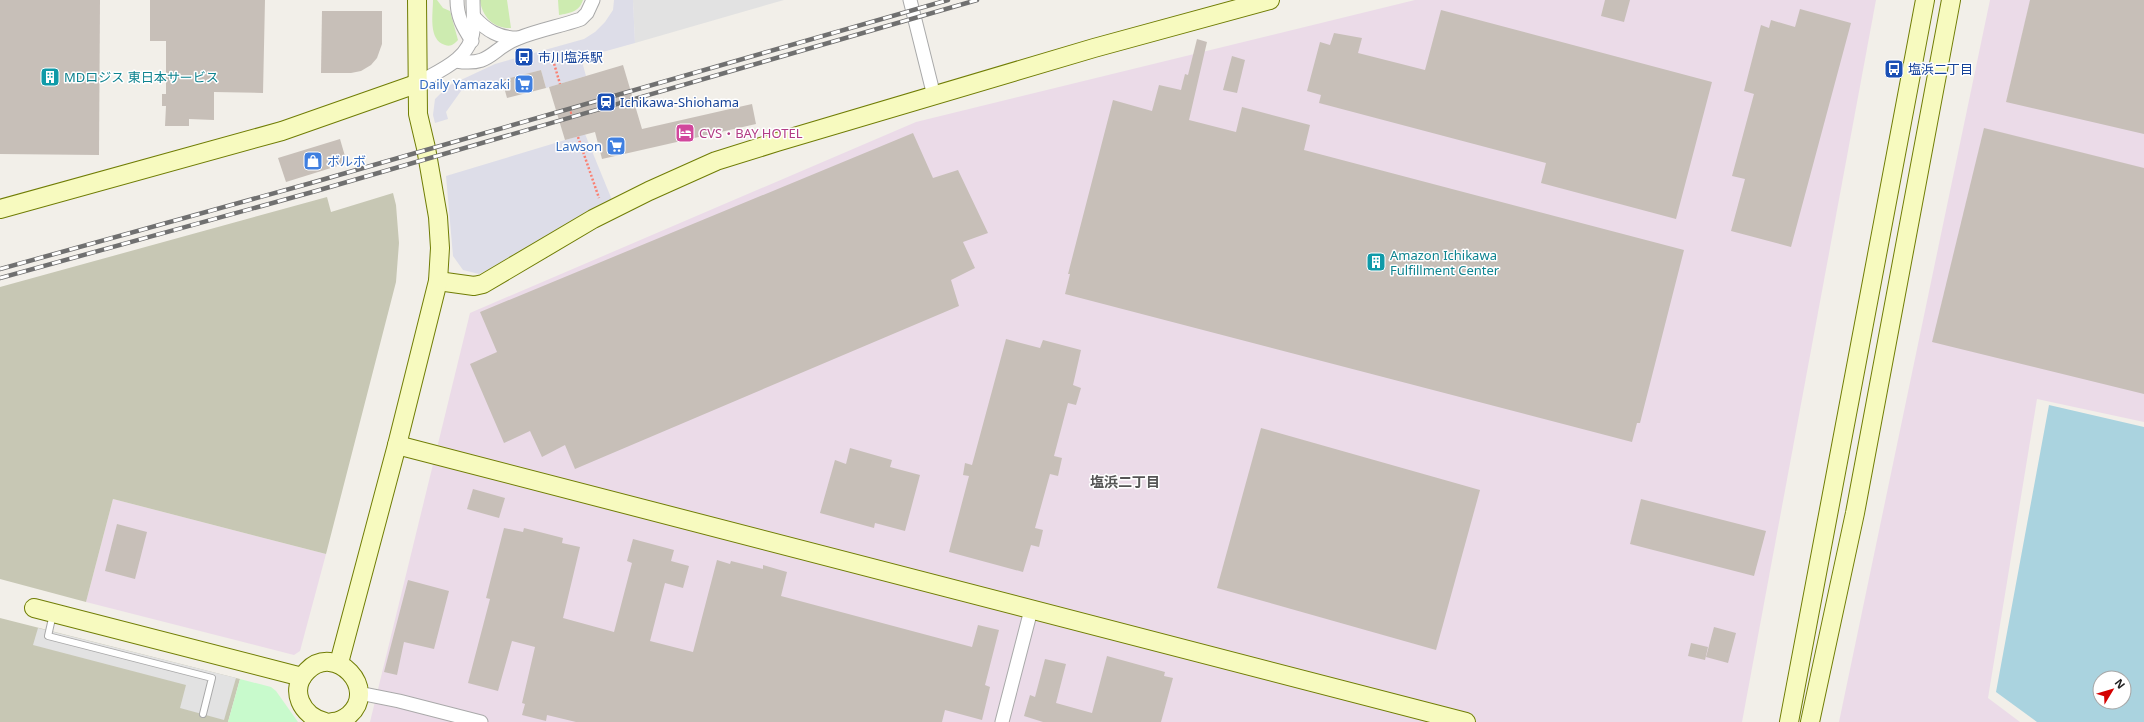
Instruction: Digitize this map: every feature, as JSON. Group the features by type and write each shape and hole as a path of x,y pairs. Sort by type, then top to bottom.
{"street":[{"path":"339,663 397,445 438,281 440,248 438,217 428,155 418,114 416,84 417,0"},
{"path":"457,0 457,13 460,22 472,41"},
{"path":"0,209 282,132 416,84 456,61 464,54 472,41 474,17 472,0"},
{"path":"456,61 470,64 482,61 518,38 581,19 587,13 593,0"},
{"path":"910,0 934,96"},
{"path":"438,281 474,286 483,284 593,220 690,172 746,151 1216,13 1270,0"},
{"path":"1789,722 1925,0"},
{"path":"1810,722 1855,513 1952,0"},
{"path":"474,17 482,26 496,35 505,38 518,38"},
{"path":"1905,110 1930,114"},
{"path":"1875,266 1900,270"},
{"path":"397,445 1466,722"},
{"path":"1829,508 1855,513"},
{"path":"34,608 302,677"},
{"path":"1002,722 1031,610"},
{"path":"1808,621 1830,625"},
{"path":"325,722 316,720 308,714 302,706 299,696 299,686 302,677 314,665 331,662 339,663 354,675 358,683 359,693 357,703 352,712 345,718 332,722"},
{"path":"1794,692 1815,697"},
{"path":"359,693 399,701 481,722"}],"lane":[{"path":"54,613 48,636 212,678 203,714"}],"path":[{"path":"553,60 560,84"},
{"path":"570,113 574,112"},
{"path":"578,137 599,199"}],"shaded area":[{"path":"614,0 633,0 635,43 581,58 586,76 546,88 541,70 461,91 446,112 448,119 435,123 433,115 435,99 448,86 495,64 584,39 595,32 605,22 613,10"},
{"path":"633,0 784,0 635,43"},
{"path":"1415,0 1876,0 1742,722 370,722 470,313 916,122"},
{"path":"1990,0 2144,0 2144,422 2037,399 1988,698 2020,722 1839,722"},
{"path":"585,134 612,200 592,209 492,268 479,274 463,270 453,256 446,176"},
{"path":"393,193 396,205 399,243 396,282 326,554 113,499 86,602 0,579 0,287 327,197 331,212"},
{"path":"113,499 326,554 300,651 294,655 86,602"},
{"path":"0,618 240,679 228,722 0,722"},
{"path":"38,628 236,678 224,720 180,708 186,685 33,645"}],"green space":[{"path":"433,0 437,0 443,8 450,11 458,40 452,45 445,45 436,38 432,19"},
{"path":"480,0 507,0 511,28 499,26 490,21 483,12"},
{"path":"558,0 583,0 577,9 570,13 559,15"},
{"path":"240,679 271,687 276,691 298,722 228,722"}],"water":[{"path":"2049,405 2144,427 2144,722 2037,722 1996,692"}],"building":[{"name":"MDロジス 東日本サービス","path":"0,0 100,0 99,155 0,154"},
{"path":"150,0 265,0 263,93 214,92 214,120 189,119 189,126 165,126 166,106 162,106 162,94 166,94 166,41 150,41"},
{"path":"1605,0 1630,0 1624,22 1601,16"},
{"path":"2030,0 2144,0 2144,134 2006,102"},
{"path":"1800,9 1851,23 1791,247 1731,231 1745,179 1732,176 1754,94 1744,91 1761,25 1769,28 1771,20 1795,27"},
{"path":"1441,10 1712,82 1676,219 1541,183 1546,163 1319,103 1321,95 1307,91 1320,42 1330,45 1334,33 1362,38 1358,53 1425,70"},
{"path":"322,11 382,11 382,44 377,58 371,65 361,71 351,73 321,73"},
{"name":"Amazon Ichikawa Fulfillment Center","path":"1197,39 1207,42 1189,120 1236,132 1242,107 1310,125 1304,150 1684,250 1640,423 1637,423 1632,442 1065,294 1070,274 1068,274 1113,100 1152,111 1159,85 1181,90 1185,74 1188,75"},
{"path":"1232,56 1245,60 1237,93 1223,90"},
{"path":"623,65 642,129 752,104 756,124 602,159 595,132 565,140 549,87"},
{"path":"541,70 546,88 507,98 502,80"},
{"path":"1984,128 2144,168 2144,394 1932,342"},
{"path":"913,133 933,178 958,170 988,233 963,242 975,268 951,280 959,306 575,469 565,445 542,457 530,431 504,443 470,364 497,352 480,312"},
{"name":"ボルボ","path":"340,139 347,163 286,182 278,158"},
{"path":"1006,339 1040,348 1043,340 1081,350 1073,385 1081,388 1076,405 1068,403 1054,456 1062,458 1058,476 1050,474 1035,528 1043,530 1039,547 1031,545 1023,572 949,552 969,476 963,475 965,463 972,465"},
{"path":"1261,428 1480,490 1436,650 1217,588"},
{"path":"850,448 892,460 890,467 920,475 905,531 875,523 874,528 820,513 835,460 846,464"},
{"path":"473,489 505,498 499,518 467,509"},
{"path":"1641,499 1766,531 1754,576 1630,544"},
{"path":"117,524 147,532 135,579 105,571"},
{"path":"504,528 523,532 524,528 563,538 562,543 580,547 563,618 614,632 632,563 627,561 633,539 674,550 671,561 689,566 683,588 665,583 650,641 693,652 717,560 730,564 731,561 763,569 763,565 787,572 781,596 972,647 978,625 999,630 985,685 990,687 982,720 945,710 942,722 576,722 547,715 546,721 522,715 525,704 522,703 535,647 512,641 498,691 468,683 490,599 486,598"},
{"path":"408,580 449,591 434,649 404,642 397,675 384,672"},
{"path":"1714,627 1736,633 1728,663 1706,657"},
{"path":"1691,643 1708,647 1705,660 1688,656"},
{"path":"1107,656 1165,672 1164,676 1173,678 1161,722 1043,722 1024,716 1030,695 1035,697 1045,659 1066,664 1056,703 1092,713"}],"railway":[{"path":"0,269 311,183 948,0"},
{"path":"0,278 316,191 977,0"}],"place":[{"name":"市川塩浜駅","path":"524,57"},
{"name":"塩浜二丁目","path":"1894,69"},
{"name":"MDロジス 東日本サービス","path":"50,77"},
{"name":"Daily Yamazaki","path":"524,84"},
{"name":"Ichikawa-Shiohama","path":"606,102"},
{"name":"CVS・BAY HOTEL","path":"685,133"},
{"name":"Lawson","path":"616,146"},
{"name":"ボルボ","path":"313,161"},
{"name":"Amazon Ichikawa Fulfillment Center","path":"1376,262"}],"district":[{"name":"塩浜二丁目","path":"1125,482"}]}
